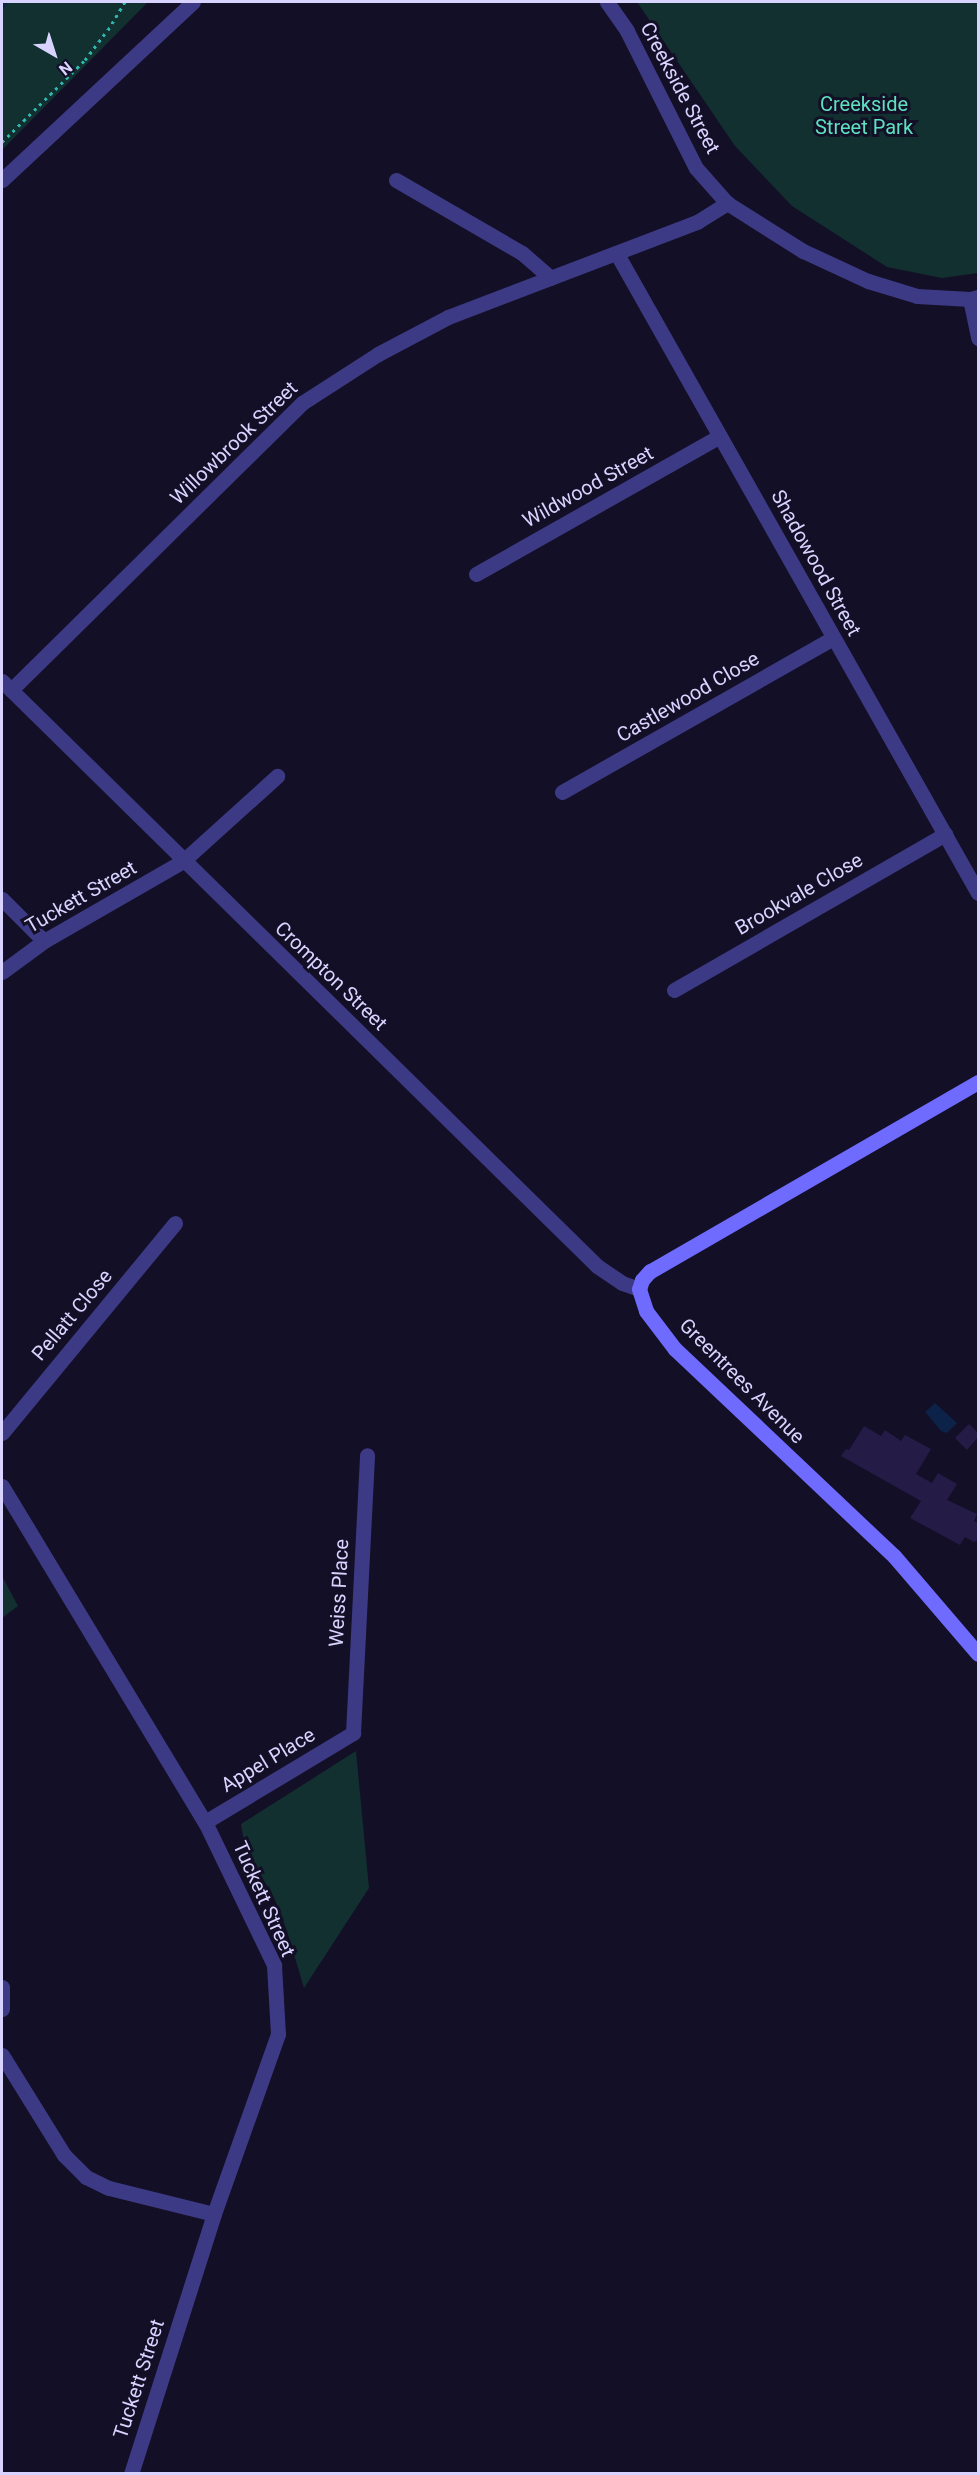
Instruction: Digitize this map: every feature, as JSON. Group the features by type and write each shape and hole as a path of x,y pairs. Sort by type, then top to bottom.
{"street":[{"path":"2,180 193,2"},
{"name":"Creekside Street","path":"607,2 627,31 696,168 727,203 803,251 868,281 917,296 974,298"},
{"path":"396,180 522,253 551,278"},
{"name":"Willowbrook Street","path":"6,686 302,403 378,354 448,317 697,222 727,203"},
{"name":"Shadowood Street","path":"617,254 978,893"},
{"path":"974,298 978,338"},
{"name":"Wildwood Street","path":"476,574 720,436"},
{"name":"Castlewood Close","path":"562,792 833,638"},
{"name":"Crompton Street","path":"6,686 597,1266 622,1282 639,1288"},
{"name":"Tuckett Street","path":"2,972 44,941 183,861 277,776"},
{"name":"Brookvale Close","path":"674,990 945,834"},
{"path":"2,898 44,941"},
{"path":"639,1288 642,1280 650,1271 978,1082"},
{"name":"Pellatt Close","path":"2,1433 175,1223"},
{"name":"Greentrees Avenue","path":"639,1288 646,1311 675,1349 894,1556 978,1654"},
{"name":"Weiss Place","path":"353,1733 367,1455"},
{"name":"Tuckett Street","path":"2,1486 205,1822 274,1965 278,2034 214,2214 131,2474"},
{"name":"Appel Place","path":"205,1822 353,1733"},
{"path":"2,1987 2,2009"},
{"path":"2,2055 64,2155 86,2176 109,2188 214,2214"}],"path":[{"path":"2,142 85,60 108,30 125,2"}],"green space":[{"path":"2,2 148,2 2,150"},
{"name":"Creekside Street Park","path":"637,2 978,2 978,273 942,278 887,267 792,206 735,146"},
{"path":"2,1576 18,1606 2,1618"},
{"path":"356,1751 369,1888 304,1988 287,1931 275,1900 245,1847 241,1824"}],"water":[{"path":"935,1403 957,1423 947,1433 941,1431 925,1412"}],"building":[{"path":"969,1424 978,1433 978,1437 967,1450 955,1438"},
{"path":"864,1426 881,1436 885,1430 901,1441 905,1435 931,1449 916,1474 932,1483 938,1473 957,1484 947,1500 977,1514 974,1521 978,1523 978,1540 974,1542 965,1537 960,1545 910,1518 921,1501 841,1456 846,1449 849,1450"}],"waterway":[{"path":"2,5 5,2"}]}
